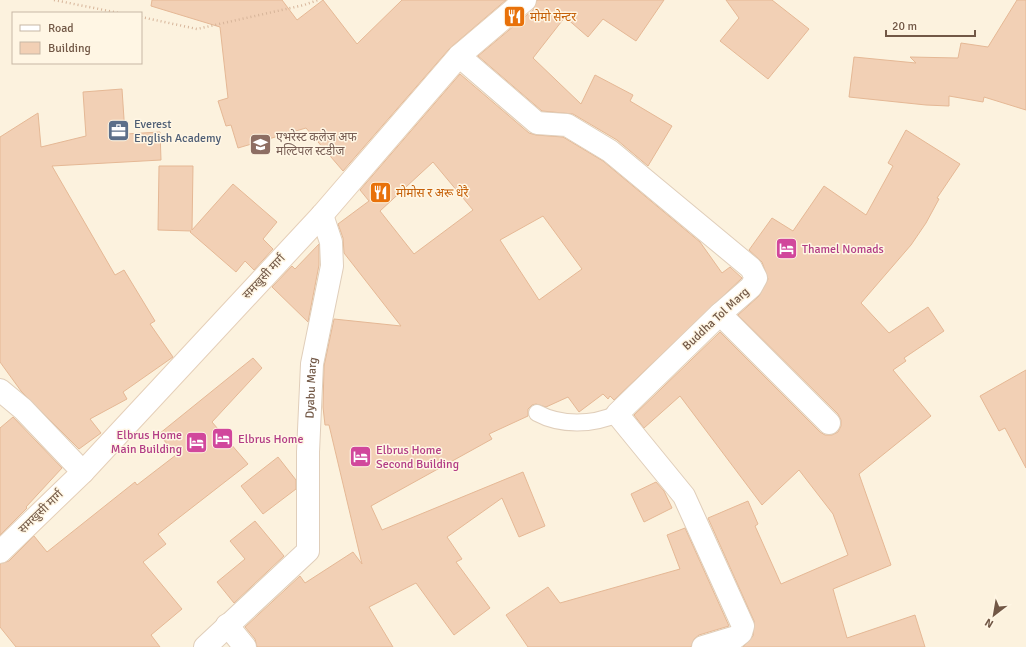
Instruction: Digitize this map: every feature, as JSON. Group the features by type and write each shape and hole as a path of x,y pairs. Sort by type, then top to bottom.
{"street":[{"name":"समखुसी मार्ग","path":"0,552 83,472 322,214 459,56 525,0"},
{"name":"Buddha Tol Marg","path":"459,56 537,123 567,125 610,151 751,268 756,278 751,287 720,314 618,414"},
{"name":"Dyabu Marg","path":"205,647 227,624 308,551 308,452 312,364 332,266 331,242 322,214"},
{"path":"720,314 829,423"},
{"path":"0,390 23,409 83,472"},
{"path":"618,414 684,496 743,626 741,633 736,637 703,647"},
{"path":"227,624 245,647"}],"lane":[{"path":"537,413 550,419 576,422 602,421 618,414"}],"path":[{"path":"54,0 114,12"},
{"path":"142,17 198,28 304,5 318,0"}],"building":[{"path":"152,0 282,0 297,20 323,0 357,44 402,0 506,0 450,48 343,171 306,128 238,148 231,125 226,126 218,101 228,98 220,27 151,6"},
{"path":"537,0 664,0 636,41 603,19 588,37 565,17 533,58 581,104 595,75 633,95 630,101 672,126 648,166 617,140 573,114 542,111 478,56 533,10"},
{"path":"726,0 772,0 809,29 768,79 720,41 739,18"},
{"path":"1017,0 1026,0 1026,110 984,97 983,102 949,96 949,106 849,97 854,57 916,63 910,57 958,58 961,43 988,47"},
{"path":"460,74 529,133 563,137 603,161 700,242 722,273 730,267 742,278 614,400 610,396 608,399 603,394 579,412 568,397 546,407 536,404 532,405 528,409 528,416 489,434 492,439 371,506 382,530 523,472 545,526 519,537 502,498 447,537 462,559 456,562 490,608 454,635 416,583 369,607 393,647 257,647 255,639 245,627 300,576 305,583 353,552 362,564 329,425 325,425 323,407 324,366 334,319 401,326 344,253 343,238 338,224 369,201 360,190","holes":["433,162 473,210 414,254 380,211","543,216 582,269 539,300 500,240"]},
{"path":"122,89 125,134 160,132 161,160 52,166 115,275 124,270 155,321 150,324 173,357 123,392 127,399 90,419 101,433 79,449 21,391 0,362 0,137 38,113 41,147 86,136 83,92"},
{"path":"906,130 960,164 937,198 939,199 926,223 911,245 861,303 889,333 928,307 944,331 904,358 906,361 893,370 931,416 859,474 891,565 833,589 847,638 915,615 925,647 743,647 753,636 754,621 708,518 748,501 758,524 755,526 781,584 848,555 833,514 799,470 762,505 680,396 644,428 634,415 720,332 820,432 825,435 832,435 838,432 841,426 841,420 838,414 738,315 759,296 768,279 762,262 749,250 772,218 793,231 824,186 866,215 893,166 888,163"},
{"path":"159,166 193,166 192,230 233,184 277,222 263,239 273,249 254,270 245,261 236,272 190,232 191,231 158,230"},
{"path":"319,244 319,265 308,322 272,287 292,266 295,269"},
{"path":"253,358 262,368 212,422 248,464 158,534 166,544 143,562 182,609 151,635 160,647 16,647 0,627 0,564 9,561 34,536 47,552 135,482 137,485 176,455 159,434"},
{"path":"1026,370 1026,468 1005,428 999,431 980,396"},
{"path":"13,417 62,468 26,507 27,508 0,535 0,428"},
{"path":"278,457 296,480 296,489 263,514 241,486"},
{"path":"656,482 664,491 672,508 644,522 631,494"},
{"path":"255,521 284,556 234,603 217,582 245,559 230,541"},
{"path":"685,528 729,626 699,635 694,639 691,647 528,647 506,615 548,587 560,603 680,569 667,535"}],"place":[{"name":"मोमो सेन्टर","path":"515,17"},
{"name":"Everest English Academy","path":"118,131"},
{"name":"एभरेस्ट कलेज अफ मल्टिपल स्टडीज","path":"261,144"},
{"name":"मोमोस र अरू धेरै","path":"381,193"},
{"name":"Thamel Nomads","path":"787,249"},
{"name":"Elbrus Home","path":"223,439"},
{"name":"Elbrus Home Main Building","path":"197,442"},
{"name":"Elbrus Home Second Building","path":"360,457"}]}
